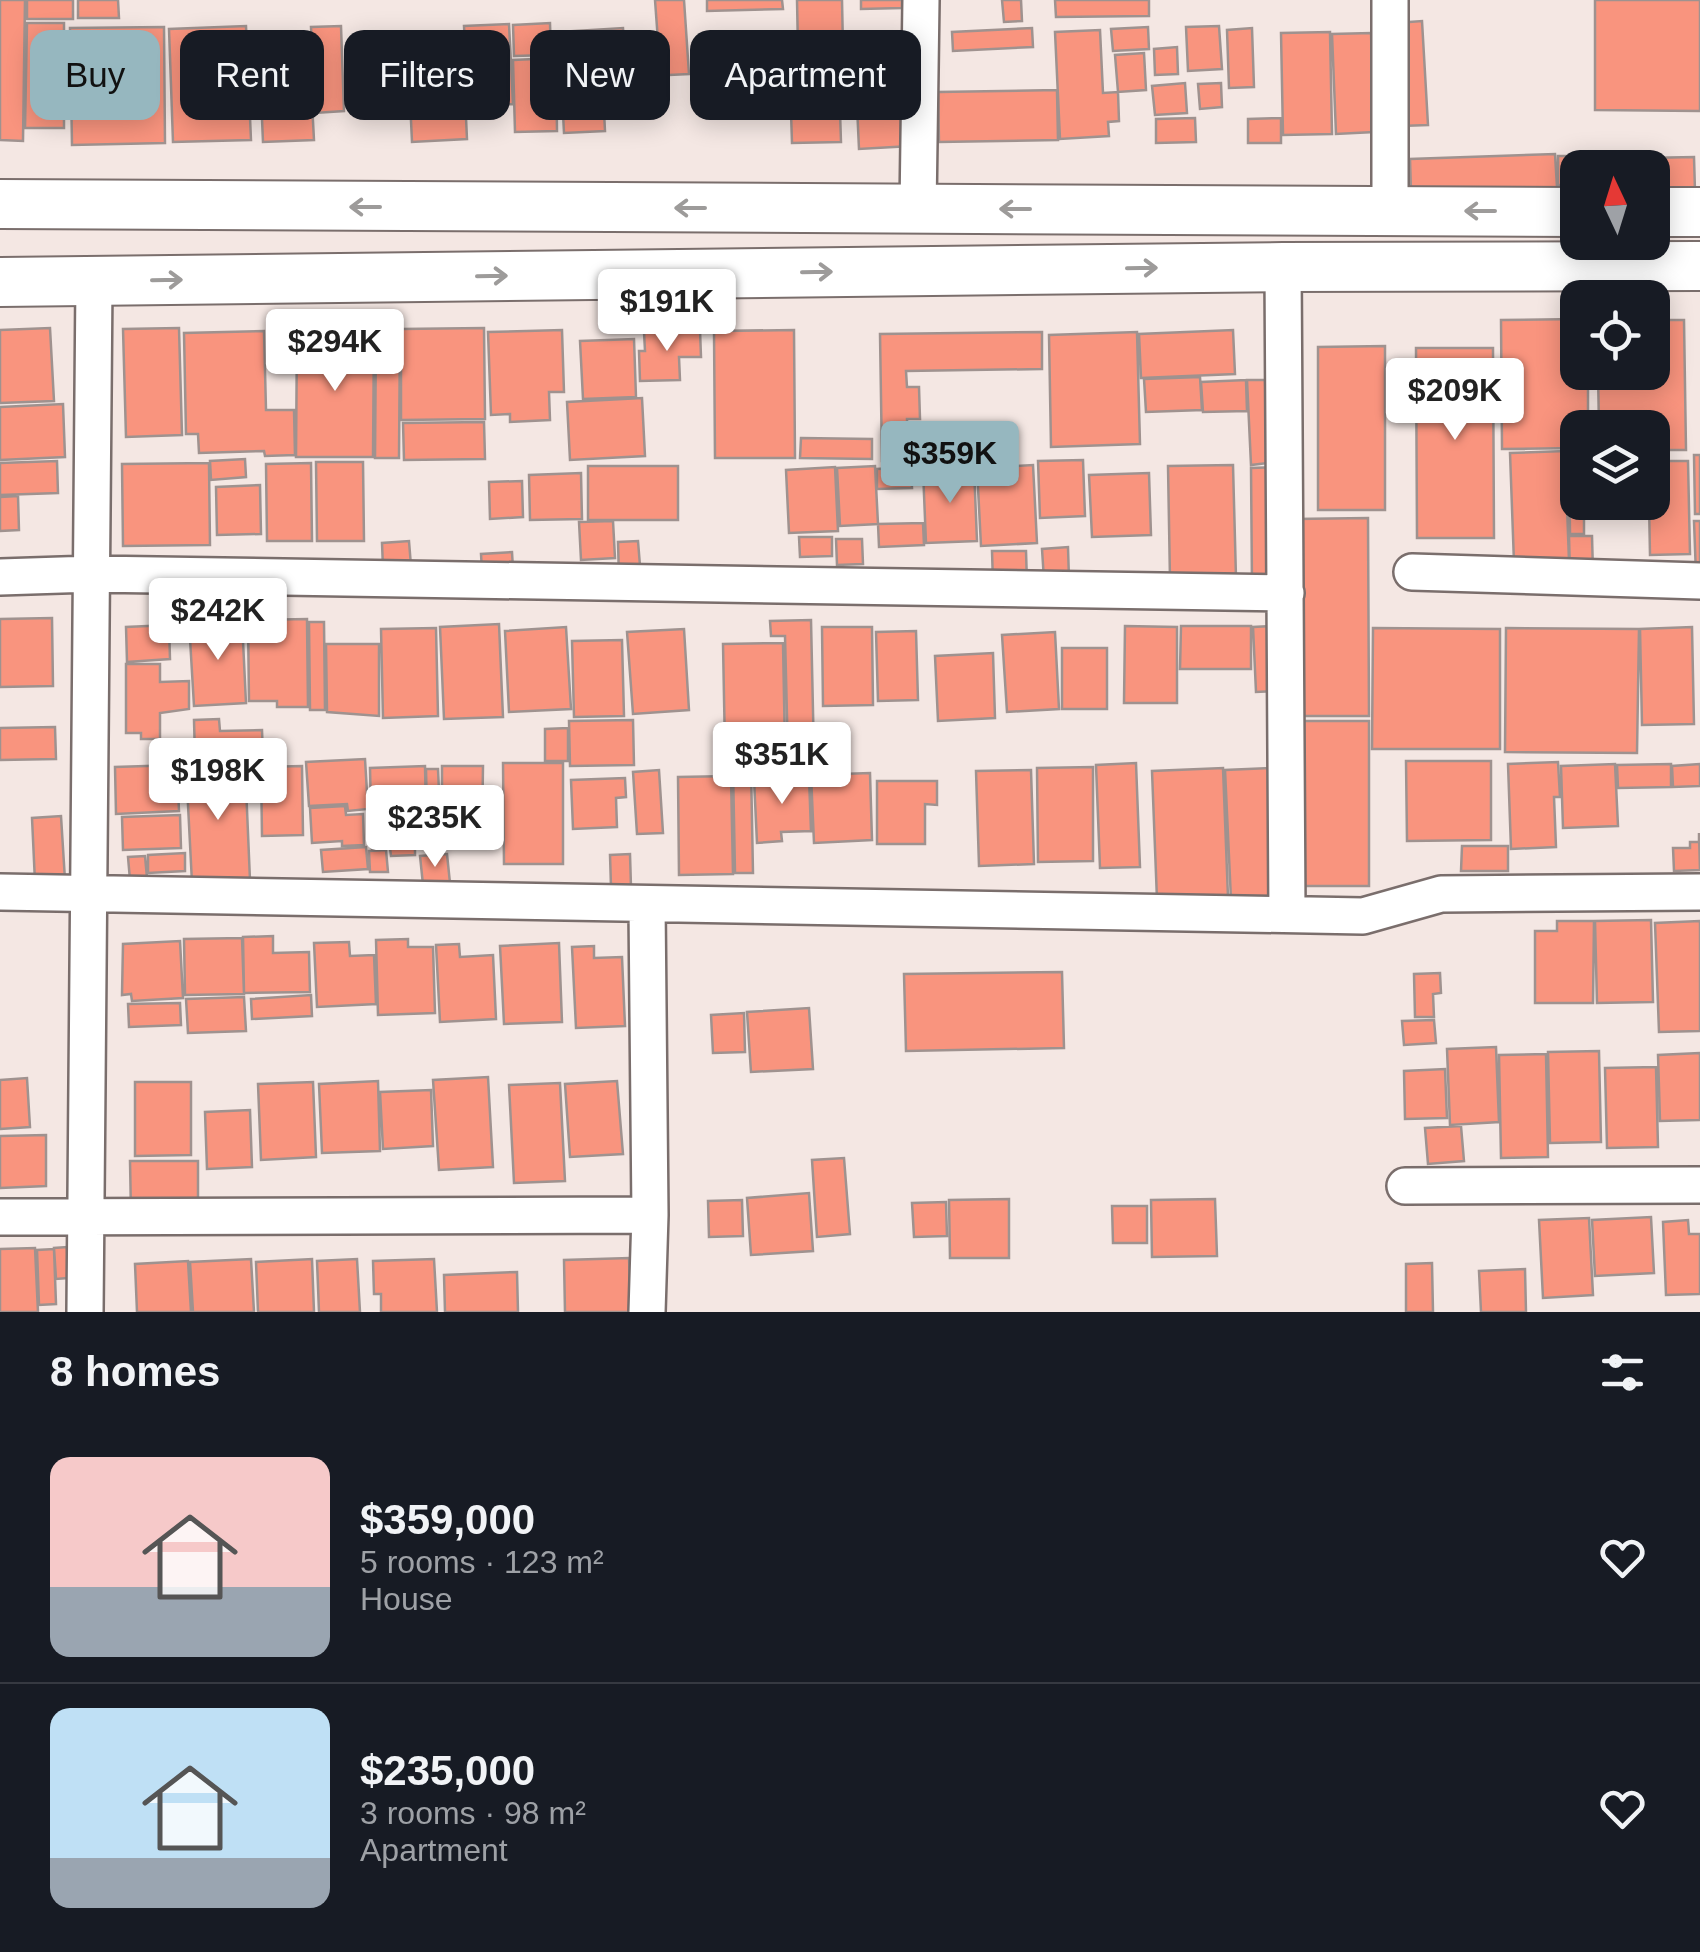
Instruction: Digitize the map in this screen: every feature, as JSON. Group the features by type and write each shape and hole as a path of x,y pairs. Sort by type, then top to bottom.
{"main road":[{"path":"0,204 1560,212"},
{"path":"1670,212 1700,212"},
{"path":"0,282 1700,266"}],"street":[{"path":"918,209 920,0"},
{"path":"1390,0 1390,210"},
{"path":"1283,267 1286,914"},
{"path":"85,1312 94,280"},
{"path":"1412,572 1700,581"},
{"path":"0,577 92,574 1286,593"},
{"path":"0,892 1363,916 1441,894 1700,892"},
{"path":"647,904 647,1312"},
{"path":"1406,1186 1700,1185"},
{"path":"0,1218 650,1214"}],"building":[{"path":"0,0 25,0 23,141 0,140"},
{"path":"27,0 73,0 73,19 27,19"},
{"path":"78,0 118,0 119,18 78,18"},
{"path":"655,0 684,0 689,74 670,75 670,30 657,30"},
{"path":"707,0 782,0 783,9 707,11"},
{"path":"797,0 842,0 843,30 798,30"},
{"path":"861,0 902,0 902,8 861,9"},
{"path":"1002,0 1021,0 1022,21 1004,22"},
{"path":"1055,0 1149,0 1149,16 1056,17"},
{"path":"1595,0 1700,0 1700,111 1595,110"},
{"path":"1422,21 1428,125 1401,126 1396,23"},
{"path":"27,23 64,23 64,30 30,30 30,120 64,120 64,128 25,128"},
{"path":"550,23 550,30 530,30 530,56 514,56 513,25"},
{"path":"509,24 509,30 464,30 464,26"},
{"path":"246,26 246,30 180,30 180,120 250,120 251,140 173,142 169,29"},
{"path":"341,26 344,111 324,112 324,30 311,27"},
{"path":"1219,26 1222,69 1188,71 1186,27"},
{"path":"164,27 165,143 72,145 72,120 160,120 160,30 70,28"},
{"path":"1148,27 1149,49 1113,51 1111,29"},
{"path":"1032,28 1033,47 953,51 952,32"},
{"path":"1252,28 1254,87 1229,88 1227,30"},
{"path":"1100,30 1103,93 1118,92 1119,121 1108,122 1109,136 1060,139 1055,32"},
{"path":"1330,32 1332,134 1283,135 1281,33"},
{"path":"1371,33 1374,132 1336,134 1332,34"},
{"path":"510,44 513,104 510,104"},
{"path":"1177,47 1178,74 1155,75 1154,49"},
{"path":"1144,53 1146,90 1118,92 1115,55"},
{"path":"530,59 530,120 557,120 557,131 515,132 513,60"},
{"path":"1185,83 1187,113 1155,115 1152,86"},
{"path":"1221,83 1222,107 1200,109 1198,84"},
{"path":"1057,90 1058,140 939,142 938,92"},
{"path":"1195,118 1196,142 1156,143 1156,119"},
{"path":"1281,118 1281,143 1248,143 1248,119"},
{"path":"262,120 313,120 314,140 263,142"},
{"path":"411,120 466,120 467,139 412,142"},
{"path":"563,120 604,120 605,131 564,133"},
{"path":"791,120 840,120 841,142 792,143"},
{"path":"858,120 910,120 911,146 859,149"},
{"path":"1555,154 1557,187 1411,192 1410,159"},
{"path":"1670,157 1694,157 1695,191 1670,192"},
{"path":"1560,319 1560,390 1588,390 1588,410 1560,410 1560,448 1502,449 1501,320"},
{"path":"1670,320 1684,320 1686,450 1670,450 1670,410 1599,410 1598,390 1670,390"},
{"path":"50,328 54,401 0,403 0,330"},
{"path":"179,328 182,435 126,437 123,329"},
{"path":"484,328 485,419 401,420 401,329"},
{"path":"297,330 374,330 373,457 296,457"},
{"path":"376,330 400,330 399,458 375,458"},
{"path":"562,330 564,392 549,392 550,420 510,422 510,414 491,415 488,332"},
{"path":"700,330 701,357 679,357 680,380 640,381 639,351 645,351 644,332"},
{"path":"794,330 795,458 715,458 714,331"},
{"path":"1233,330 1235,374 1141,378 1139,334"},
{"path":"264,331 266,410 294,410 295,455 265,456 264,451 199,453 198,434 186,434 184,333"},
{"path":"1042,332 1042,369 906,371 907,387 919,387 920,419 907,419 908,461 882,461 880,334"},
{"path":"1137,332 1140,444 1051,447 1049,335"},
{"path":"634,339 636,397 583,399 580,341"},
{"path":"1385,346 1385,510 1318,510 1318,347"},
{"path":"1416,348 1493,348 1494,538 1417,538"},
{"path":"1200,377 1202,410 1146,412 1144,379"},
{"path":"1246,380 1247,411 1203,412 1201,382"},
{"path":"1247,380 1265,380 1268,463 1251,465"},
{"path":"642,398 645,456 570,460 567,402"},
{"path":"63,404 65,457 0,460 0,407"},
{"path":"484,422 485,459 404,460 403,423"},
{"path":"801,438 872,439 872,459 800,458"},
{"path":"1560,451 1560,520 1568,520 1569,561 1514,563 1510,453"},
{"path":"1694,455 1700,455 1700,514 1695,514"},
{"path":"245,459 246,477 211,480 210,461"},
{"path":"1083,460 1085,516 1040,518 1038,461"},
{"path":"57,461 58,493 0,495 0,463"},
{"path":"1670,461 1688,461 1690,554 1650,555 1649,520 1670,520"},
{"path":"316,462 363,462 364,541 317,541"},
{"path":"209,463 210,545 123,546 122,464"},
{"path":"311,463 312,541 267,541 266,464"},
{"path":"1033,465 1037,543 981,546 977,468"},
{"path":"1233,465 1236,578 1170,580 1168,466"},
{"path":"588,466 678,466 678,520 588,520"},
{"path":"875,466 878,524 840,526 837,468"},
{"path":"835,467 838,531 789,533 786,470"},
{"path":"911,467 912,488 877,489 877,469"},
{"path":"1281,467 1282,585 1252,586 1251,468"},
{"path":"974,468 977,541 926,543 923,470"},
{"path":"581,473 582,519 530,520 529,475"},
{"path":"1149,473 1151,535 1092,537 1089,475"},
{"path":"522,481 523,517 490,519 489,482"},
{"path":"260,485 261,534 217,535 216,487"},
{"path":"18,496 19,530 0,531 0,497"},
{"path":"1368,518 1369,716 1296,716 1294,519"},
{"path":"1570,520 1584,520 1584,534 1570,534"},
{"path":"613,521 615,558 581,560 579,522"},
{"path":"1694,521 1700,521 1700,575 1696,575"},
{"path":"923,523 924,545 879,547 878,524"},
{"path":"1569,536 1592,536 1593,572 1570,572"},
{"path":"799,537 832,537 832,556 800,557"},
{"path":"836,539 862,539 863,564 837,565"},
{"path":"409,541 411,566 383,568 382,543"},
{"path":"638,541 641,578 619,579 618,542"},
{"path":"1068,547 1069,579 1044,580 1042,549"},
{"path":"992,551 1026,551 1027,583 993,583"},
{"path":"512,552 513,569 482,571 481,554"},
{"path":"52,618 53,686 0,687 0,619"},
{"path":"307,619 308,707 277,707 277,701 249,701 248,620"},
{"path":"242,620 246,703 194,706 189,622"},
{"path":"811,620 814,756 788,757 785,636 771,636 770,621"},
{"path":"309,622 324,622 325,710 310,710"},
{"path":"499,624 503,717 444,719 440,627"},
{"path":"169,625 170,659 127,662 126,627"},
{"path":"1125,626 1177,627 1177,703 1124,703"},
{"path":"1181,626 1251,626 1251,669 1180,669"},
{"path":"1274,626 1277,691 1256,692 1253,627"},
{"path":"566,627 571,709 509,712 505,631"},
{"path":"822,627 872,627 873,705 823,706"},
{"path":"1692,627 1694,724 1642,725 1640,629"},
{"path":"436,628 438,716 383,718 381,629"},
{"path":"1373,628 1500,629 1500,749 1372,749"},
{"path":"1506,628 1639,629 1637,753 1505,752"},
{"path":"684,629 689,710 633,714 627,632"},
{"path":"916,631 918,700 878,701 876,632"},
{"path":"1055,632 1059,709 1007,712 1002,635"},
{"path":"622,640 624,716 574,717 572,641"},
{"path":"783,643 785,749 725,750 723,644"},
{"path":"326,644 379,644 379,716 327,712"},
{"path":"1062,648 1107,648 1107,709 1062,709"},
{"path":"993,653 995,718 938,721 935,656"},
{"path":"126,664 160,664 160,682 189,681 189,709 160,713 160,739 141,739 141,733 126,733"},
{"path":"219,719 220,731 262,730 263,756 195,758 194,720"},
{"path":"633,720 634,765 570,766 569,721"},
{"path":"1296,721 1369,721 1369,886 1296,886"},
{"path":"55,727 56,759 0,760 0,728"},
{"path":"568,728 568,761 545,761 545,729"},
{"path":"365,759 368,809 348,811 347,804 309,806 306,762"},
{"path":"1406,761 1491,761 1491,840 1407,841"},
{"path":"1558,762 1560,797 1554,797 1556,847 1511,849 1508,764"},
{"path":"245,763 250,880 192,883 186,766"},
{"path":"503,763 563,763 563,864 504,864"},
{"path":"1136,763 1140,867 1100,868 1096,765"},
{"path":"1615,764 1618,826 1563,828 1561,766"},
{"path":"1671,764 1671,787 1618,788 1617,765"},
{"path":"1700,764 1700,786 1673,787 1672,766"},
{"path":"177,765 179,811 116,814 115,767"},
{"path":"302,766 303,835 262,836 261,767"},
{"path":"425,766 426,812 371,813 370,768"},
{"path":"442,766 483,766 482,835 442,835"},
{"path":"751,767 753,873 735,873 733,768"},
{"path":"1093,767 1093,861 1038,862 1037,768"},
{"path":"1223,768 1228,897 1157,900 1152,771"},
{"path":"1270,768 1276,898 1231,900 1225,770"},
{"path":"426,769 438,769 440,813 427,814"},
{"path":"659,770 663,833 637,834 633,772"},
{"path":"1031,770 1034,864 979,866 976,771"},
{"path":"870,773 872,840 814,843 811,775"},
{"path":"731,776 733,874 679,875 678,777"},
{"path":"809,777 811,831 781,832 782,841 757,843 754,779"},
{"path":"625,778 626,797 616,798 617,827 573,829 571,780"},
{"path":"877,781 937,781 937,805 925,804 925,844 877,844"},
{"path":"345,806 346,815 363,814 364,845 342,846 342,841 312,843 310,808"},
{"path":"424,813 425,846 415,847 415,855 391,856 390,848 372,849 370,816"},
{"path":"180,815 181,848 123,850 122,817"},
{"path":"61,816 65,880 35,882 32,818"},
{"path":"1699,833 1700,870 1674,871 1673,848 1690,848 1690,842 1699,842"},
{"path":"1462,846 1508,846 1508,871 1461,871"},
{"path":"366,847 368,869 323,872 321,850"},
{"path":"386,850 388,872 370,872 369,851"},
{"path":"185,853 185,871 148,873 148,855"},
{"path":"447,854 450,883 423,885 420,856"},
{"path":"630,854 631,887 611,887 610,855"},
{"path":"145,856 147,878 130,880 128,857"},
{"path":"1651,920 1653,1002 1597,1003 1595,921"},
{"path":"1557,921 1594,921 1593,1003 1535,1003 1535,931 1557,931"},
{"path":"1700,921 1700,1031 1659,1032 1655,923"},
{"path":"273,936 273,953 309,952 310,992 244,993 243,937"},
{"path":"242,938 244,994 185,995 184,939"},
{"path":"408,939 408,947 433,947 435,1013 378,1015 376,940"},
{"path":"180,941 183,998 132,1001 131,994 122,995 123,944"},
{"path":"349,942 350,956 374,955 376,1004 317,1007 314,943"},
{"path":"559,943 562,1022 504,1024 500,946"},
{"path":"459,944 460,957 493,955 496,1019 440,1022 436,945"},
{"path":"594,946 594,958 622,957 625,1026 576,1028 572,947"},
{"path":"1062,972 1064,1048 906,1051 904,974"},
{"path":"1440,973 1441,993 1433,994 1434,1017 1415,1017 1414,974"},
{"path":"311,995 312,1016 252,1019 251,999"},
{"path":"244,997 246,1031 188,1033 186,999"},
{"path":"180,1003 181,1025 129,1027 128,1004"},
{"path":"809,1008 813,1069 751,1072 747,1012"},
{"path":"744,1013 745,1052 713,1053 711,1015"},
{"path":"1434,1020 1436,1043 1404,1045 1402,1021"},
{"path":"1496,1047 1499,1122 1450,1125 1447,1049"},
{"path":"1599,1051 1601,1142 1550,1143 1548,1052"},
{"path":"1700,1053 1700,1120 1660,1121 1658,1055"},
{"path":"1546,1054 1548,1157 1501,1158 1499,1055"},
{"path":"1656,1067 1658,1147 1607,1148 1605,1068"},
{"path":"1445,1069 1447,1118 1405,1119 1404,1071"},
{"path":"488,1077 493,1167 439,1170 433,1080"},
{"path":"27,1078 30,1127 0,1129 0,1080"},
{"path":"378,1081 380,1151 322,1153 319,1084"},
{"path":"617,1081 623,1154 570,1157 565,1084"},
{"path":"135,1082 191,1082 191,1155 135,1156"},
{"path":"313,1082 316,1157 261,1160 258,1084"},
{"path":"560,1083 565,1181 514,1183 509,1085"},
{"path":"431,1090 433,1146 383,1149 380,1092"},
{"path":"250,1110 252,1167 207,1169 205,1112"},
{"path":"1461,1126 1464,1161 1428,1164 1425,1128"},
{"path":"46,1135 46,1186 0,1188 0,1136"},
{"path":"844,1158 850,1234 817,1237 812,1160"},
{"path":"130,1161 198,1161 198,1213 131,1214"},
{"path":"809,1193 813,1251 751,1255 747,1198"},
{"path":"1009,1199 1009,1258 950,1258 949,1200"},
{"path":"1215,1199 1217,1256 1152,1257 1151,1200"},
{"path":"742,1200 743,1236 709,1237 708,1201"},
{"path":"946,1202 947,1236 914,1237 912,1203"},
{"path":"1112,1206 1147,1206 1147,1243 1113,1243"},
{"path":"1651,1217 1654,1273 1595,1276 1592,1220"},
{"path":"1589,1218 1593,1295 1543,1298 1539,1220"},
{"path":"1688,1220 1689,1234 1700,1234 1700,1294 1666,1295 1663,1222"},
{"path":"67,1247 68,1278 56,1279 54,1248"},
{"path":"35,1248 38,1312 0,1312 0,1249"},
{"path":"54,1249 56,1304 39,1305 37,1250"},
{"path":"629,1258 631,1312 565,1312 564,1260"},
{"path":"251,1259 254,1312 193,1312 190,1262"},
{"path":"312,1259 314,1312 258,1312 256,1262"},
{"path":"357,1259 360,1312 319,1312 317,1261"},
{"path":"434,1259 437,1312 381,1312 381,1294 374,1294 373,1261"},
{"path":"188,1261 191,1312 137,1312 135,1264"},
{"path":"1432,1263 1433,1312 1406,1312 1406,1264"},
{"path":"1525,1269 1526,1312 1481,1312 1479,1271"},
{"path":"517,1272 518,1312 445,1312 444,1275"}]}
